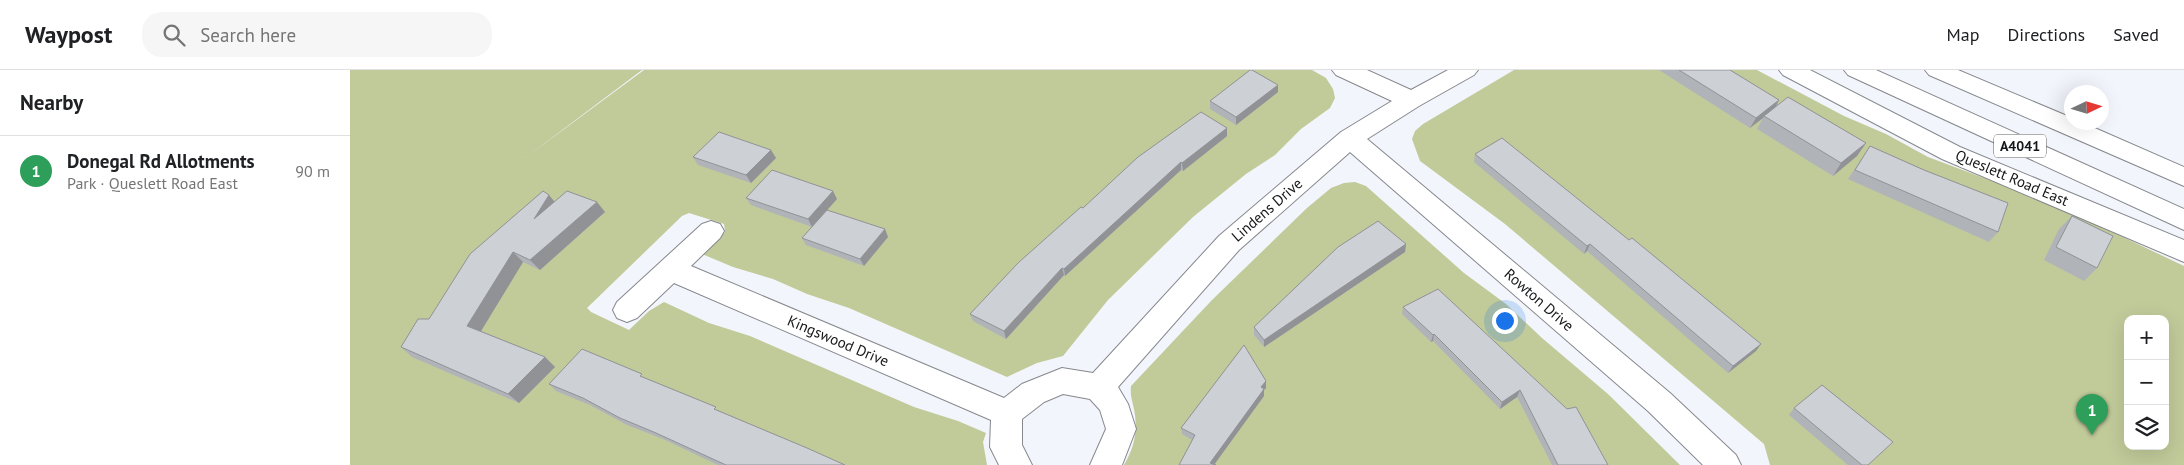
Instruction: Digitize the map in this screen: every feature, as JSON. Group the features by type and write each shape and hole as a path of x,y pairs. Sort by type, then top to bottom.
{"main road":[{"path":"1344,70 1411,100"},
{"name":"Lindens Drive","path":"1099,387 1229,243 1350,138 1411,100 1466,70"},
{"name":"Queslett Road East","path":"1791,70 1951,153 2184,251"},
{"name":"Queslett Road East","path":"1856,70 2184,220"},
{"name":"A4041","path":"1937,70 2184,178"},
{"name":"Rowton Drive","path":"1350,138 1659,402 1725,465"},
{"path":"627,310 711,231"},
{"name":"Kingswood Drive","path":"670,269 1007,413"},
{"path":"1016,465 1006,447 1007,413 1033,393 1062,381 1099,387 1113,404 1121,429 1106,465"}],"green space":[{"path":"350,70 642,70 525,158 644,70 1312,70 1326,78 1333,89 1335,98 1330,108 1301,129 1275,155 1246,174 1193,217 1108,300 1063,356 1037,363 1007,377 849,308 807,294 773,279 733,267 702,254 725,232 724,224 689,213 682,216 587,308 591,312 629,330 649,311 664,302 709,323 750,336 914,407 958,421 986,433 983,442 987,465 350,465"},
{"path":"1514,70 1757,70 1844,116 1886,134 1928,157 2016,190 2104,228 2184,266 2184,465 1770,465 1764,444 1505,224 1420,161 1412,139 1415,131 1423,124"},
{"path":"1355,182 1366,186 1464,273 1506,304 1542,338 1608,394 1680,465 1124,465 1131,451 1135,431 1131,386 1212,300 1307,208 1331,188 1344,183"}],"building":[{"path":"1250,70 1278,85 1236,117 1210,101"},
{"path":"1679,70 1730,70 1779,100 1756,118"},
{"path":"1788,97 1866,143 1841,163 1764,116"},
{"path":"1201,112 1227,128 1181,162 1064,269 1062,268 1004,331 970,314 1018,263 1081,207 1083,208 1138,157"},
{"path":"719,132 771,150 746,175 693,157"},
{"path":"1502,138 1629,240 1632,238 1761,344 1733,366 1590,244 1587,246 1475,154"},
{"path":"1870,146 1924,170 2008,203 1998,232 1855,170"},
{"path":"772,170 833,191 808,219 746,198"},
{"path":"543,191 549,195 534,219 567,191 597,202 530,260 513,252 467,326 545,357 508,394 401,347 418,319 429,319 470,254"},
{"path":"827,210 885,229 860,259 802,238"},
{"path":"2072,216 2113,236 2097,268 2056,247"},
{"path":"1378,221 1406,244 1264,340 1254,327 1338,247"},
{"path":"1438,289 1567,409 1576,407 1608,465 1558,465 1520,390 1502,402 1434,334 1403,307"},
{"path":"1244,345 1266,381 1261,387 1264,389 1210,463 1216,465 1179,465 1195,435 1181,428"},
{"path":"582,349 642,374 640,376 716,407 714,409 845,465 726,465 549,384"},
{"path":"1822,385 1893,442 1868,465 1862,465 1794,408"}],"place":[{"name":"Donegal Rd Allotments","path":"2092,435"}]}
